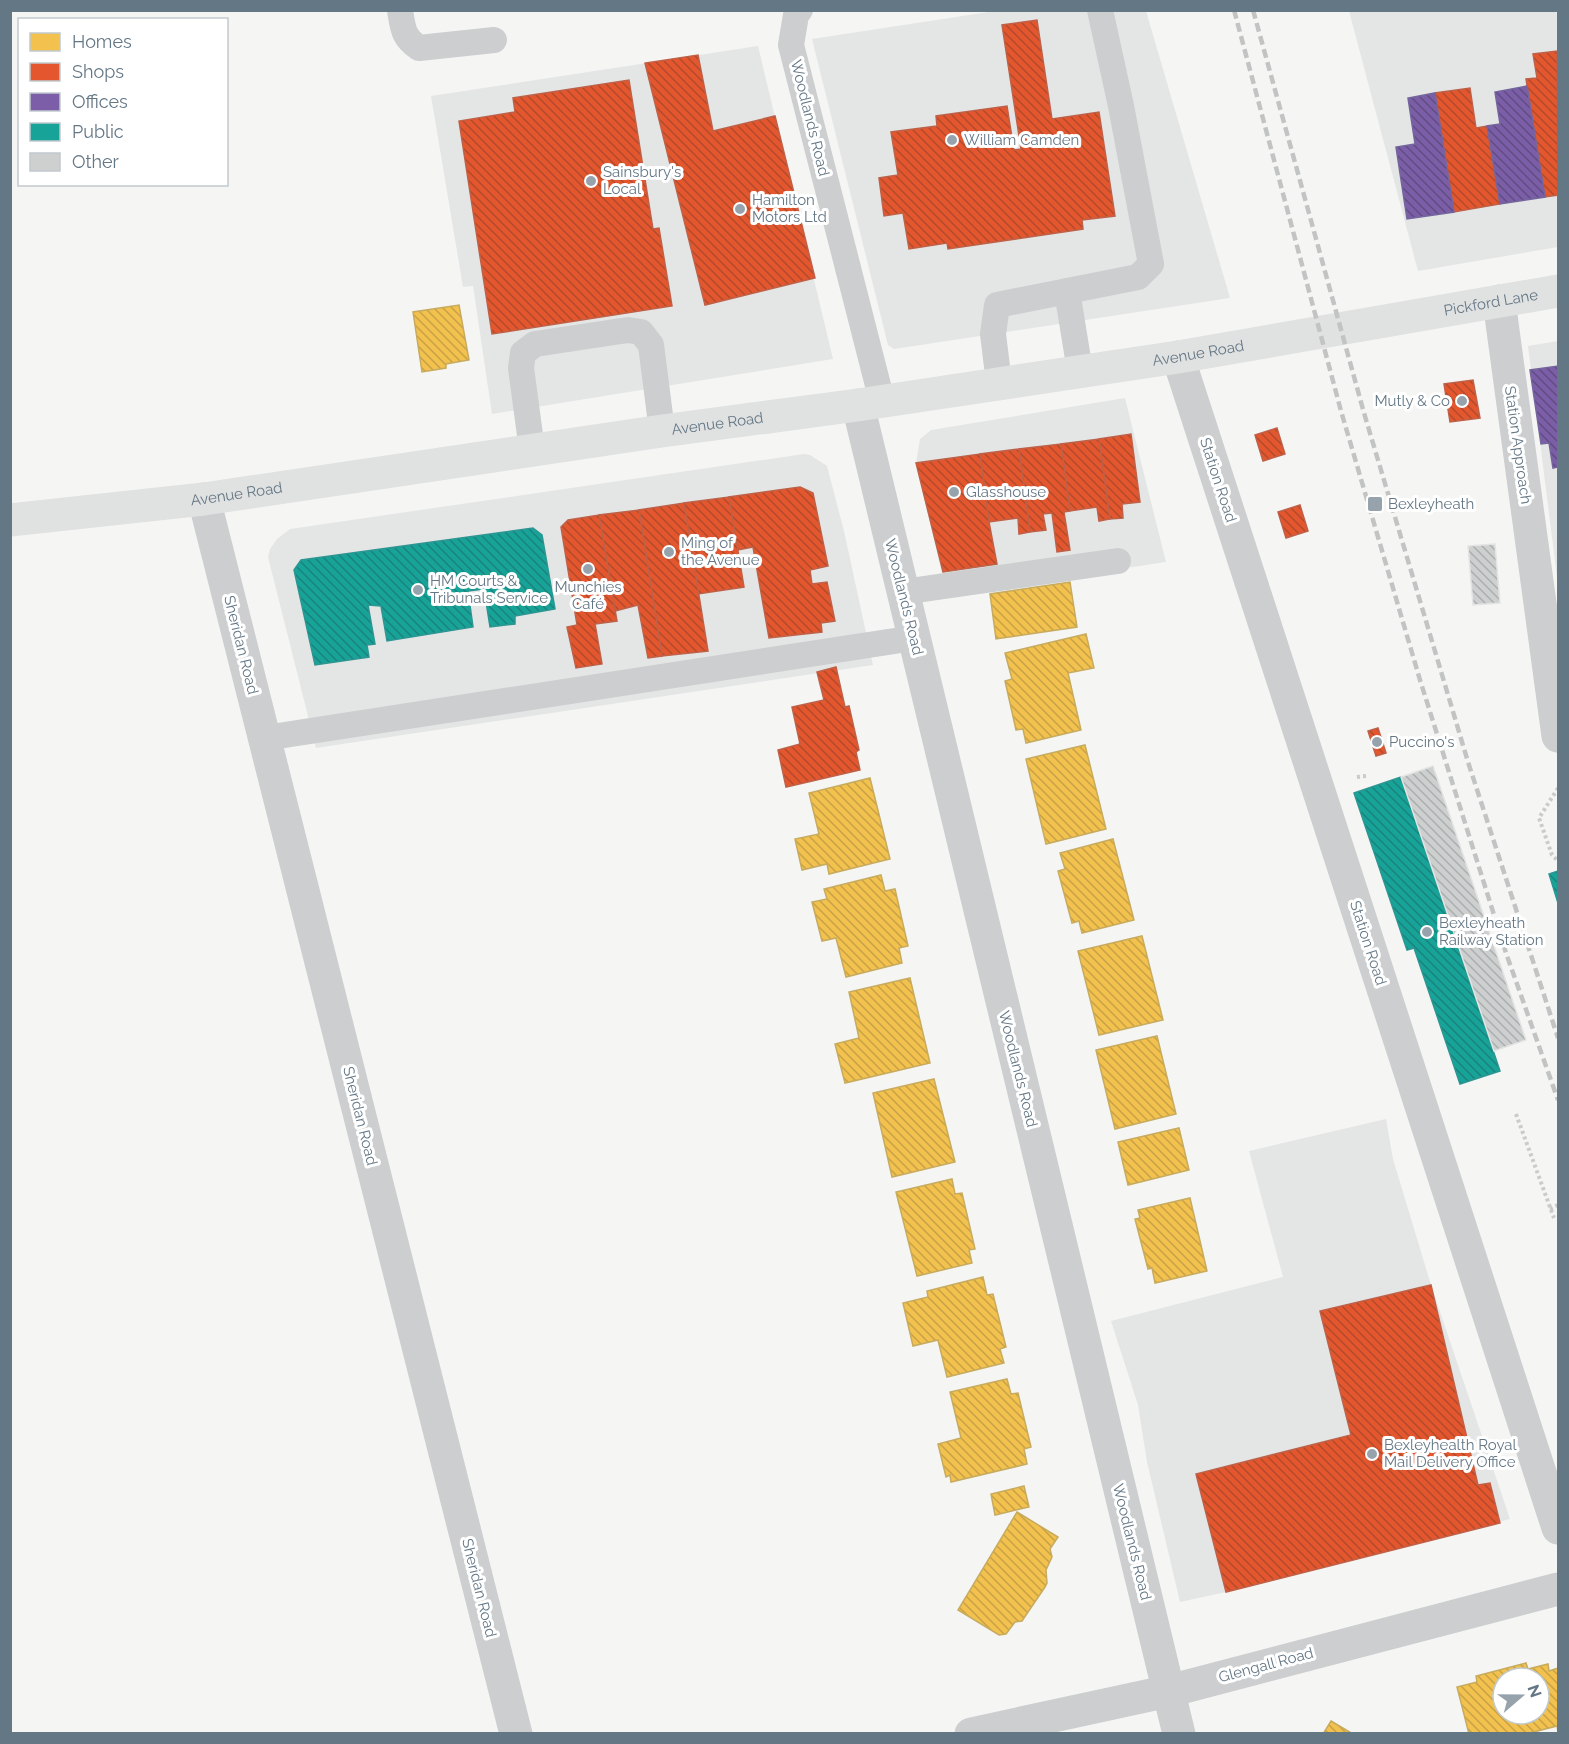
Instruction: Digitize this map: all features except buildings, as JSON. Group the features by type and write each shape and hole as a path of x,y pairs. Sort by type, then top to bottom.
{"street":[{"name":"Pickford Lane","path":"1422,314 1558,291"},
{"name":"Station Approach","path":"1499,301 1548,596 1558,736"},
{"name":"Avenue Road","path":"10,520 204,499 662,431 870,403 1178,357 1422,314"},
{"name":"Station Road","path":"1178,357 1558,1528"},
{"name":"Woodlands Road","path":"870,403 903,592 1179,1734"},
{"name":"Sheridan Road","path":"204,499 516,1734"},
{"name":"Glengall Road","path":"971,1734 1169,1690 1558,1589"}],"lane":[{"path":"400,10 403,32 409,42 419,48 494,40"},
{"name":"Woodlands Road","path":"800,10 796,15 791,45 870,403"},
{"path":"999,383 993,334 997,305 1138,278 1151,264 1100,10"},
{"path":"1067,291 1080,371"},
{"path":"532,450 521,368 523,353 535,344 616,332 641,332 651,345 662,431"},
{"path":"903,592 1118,561"},
{"path":"265,738 914,638"}],"path":[{"path":"1558,788 1539,819 1552,855 1558,861"},
{"path":"1516,1114 1554,1218"},
{"path":"1550,1209 1558,1205"}],"shaded area":[{"path":"995,11 1146,11 1230,298 894,349 888,345 812,39"},
{"path":"1349,11 1556,11 1558,19 1558,247 1418,271"},
{"path":"758,46 833,359 492,414 473,286 463,287 431,96"},
{"path":"1558,341 1558,585 1528,346"},
{"path":"1125,398 1166,562 947,595 916,463 920,439 931,430"},
{"path":"804,454 810,455 827,466 844,531 873,665 316,748 268,557 277,539 290,529"},
{"path":"1386,1119 1393,1159 1431,1285 1510,1519 1180,1602 1147,1462 1138,1405 1111,1321 1283,1277 1249,1151"}],"railway":[{"path":"1234,10 1341,411 1420,680 1506,953 1558,1100"},
{"path":"1253,10 1364,413 1468,762 1558,1038"}],"place":[{"name":"William Camden","path":"952,140"},
{"name":"Sainsbury's Local","path":"591,181"},
{"name":"Hamilton Motors Ltd","path":"740,209"},
{"name":"Mutly & Co","path":"1462,401"},
{"name":"Glasshouse","path":"954,492"},
{"name":"Bexleyheath","path":"1375,504"},
{"name":"Ming of the Avenue","path":"669,552"},
{"name":"Munchies Café","path":"588,569"},
{"name":"HM Courts & Tribunals Service","path":"418,590"},
{"name":"Puccino's","path":"1377,742"},
{"name":"Bexleyheath Railway Station","path":"1427,932"},
{"name":"Bexleyhealth Royal Mail Delivery Office","path":"1372,1454"}]}
